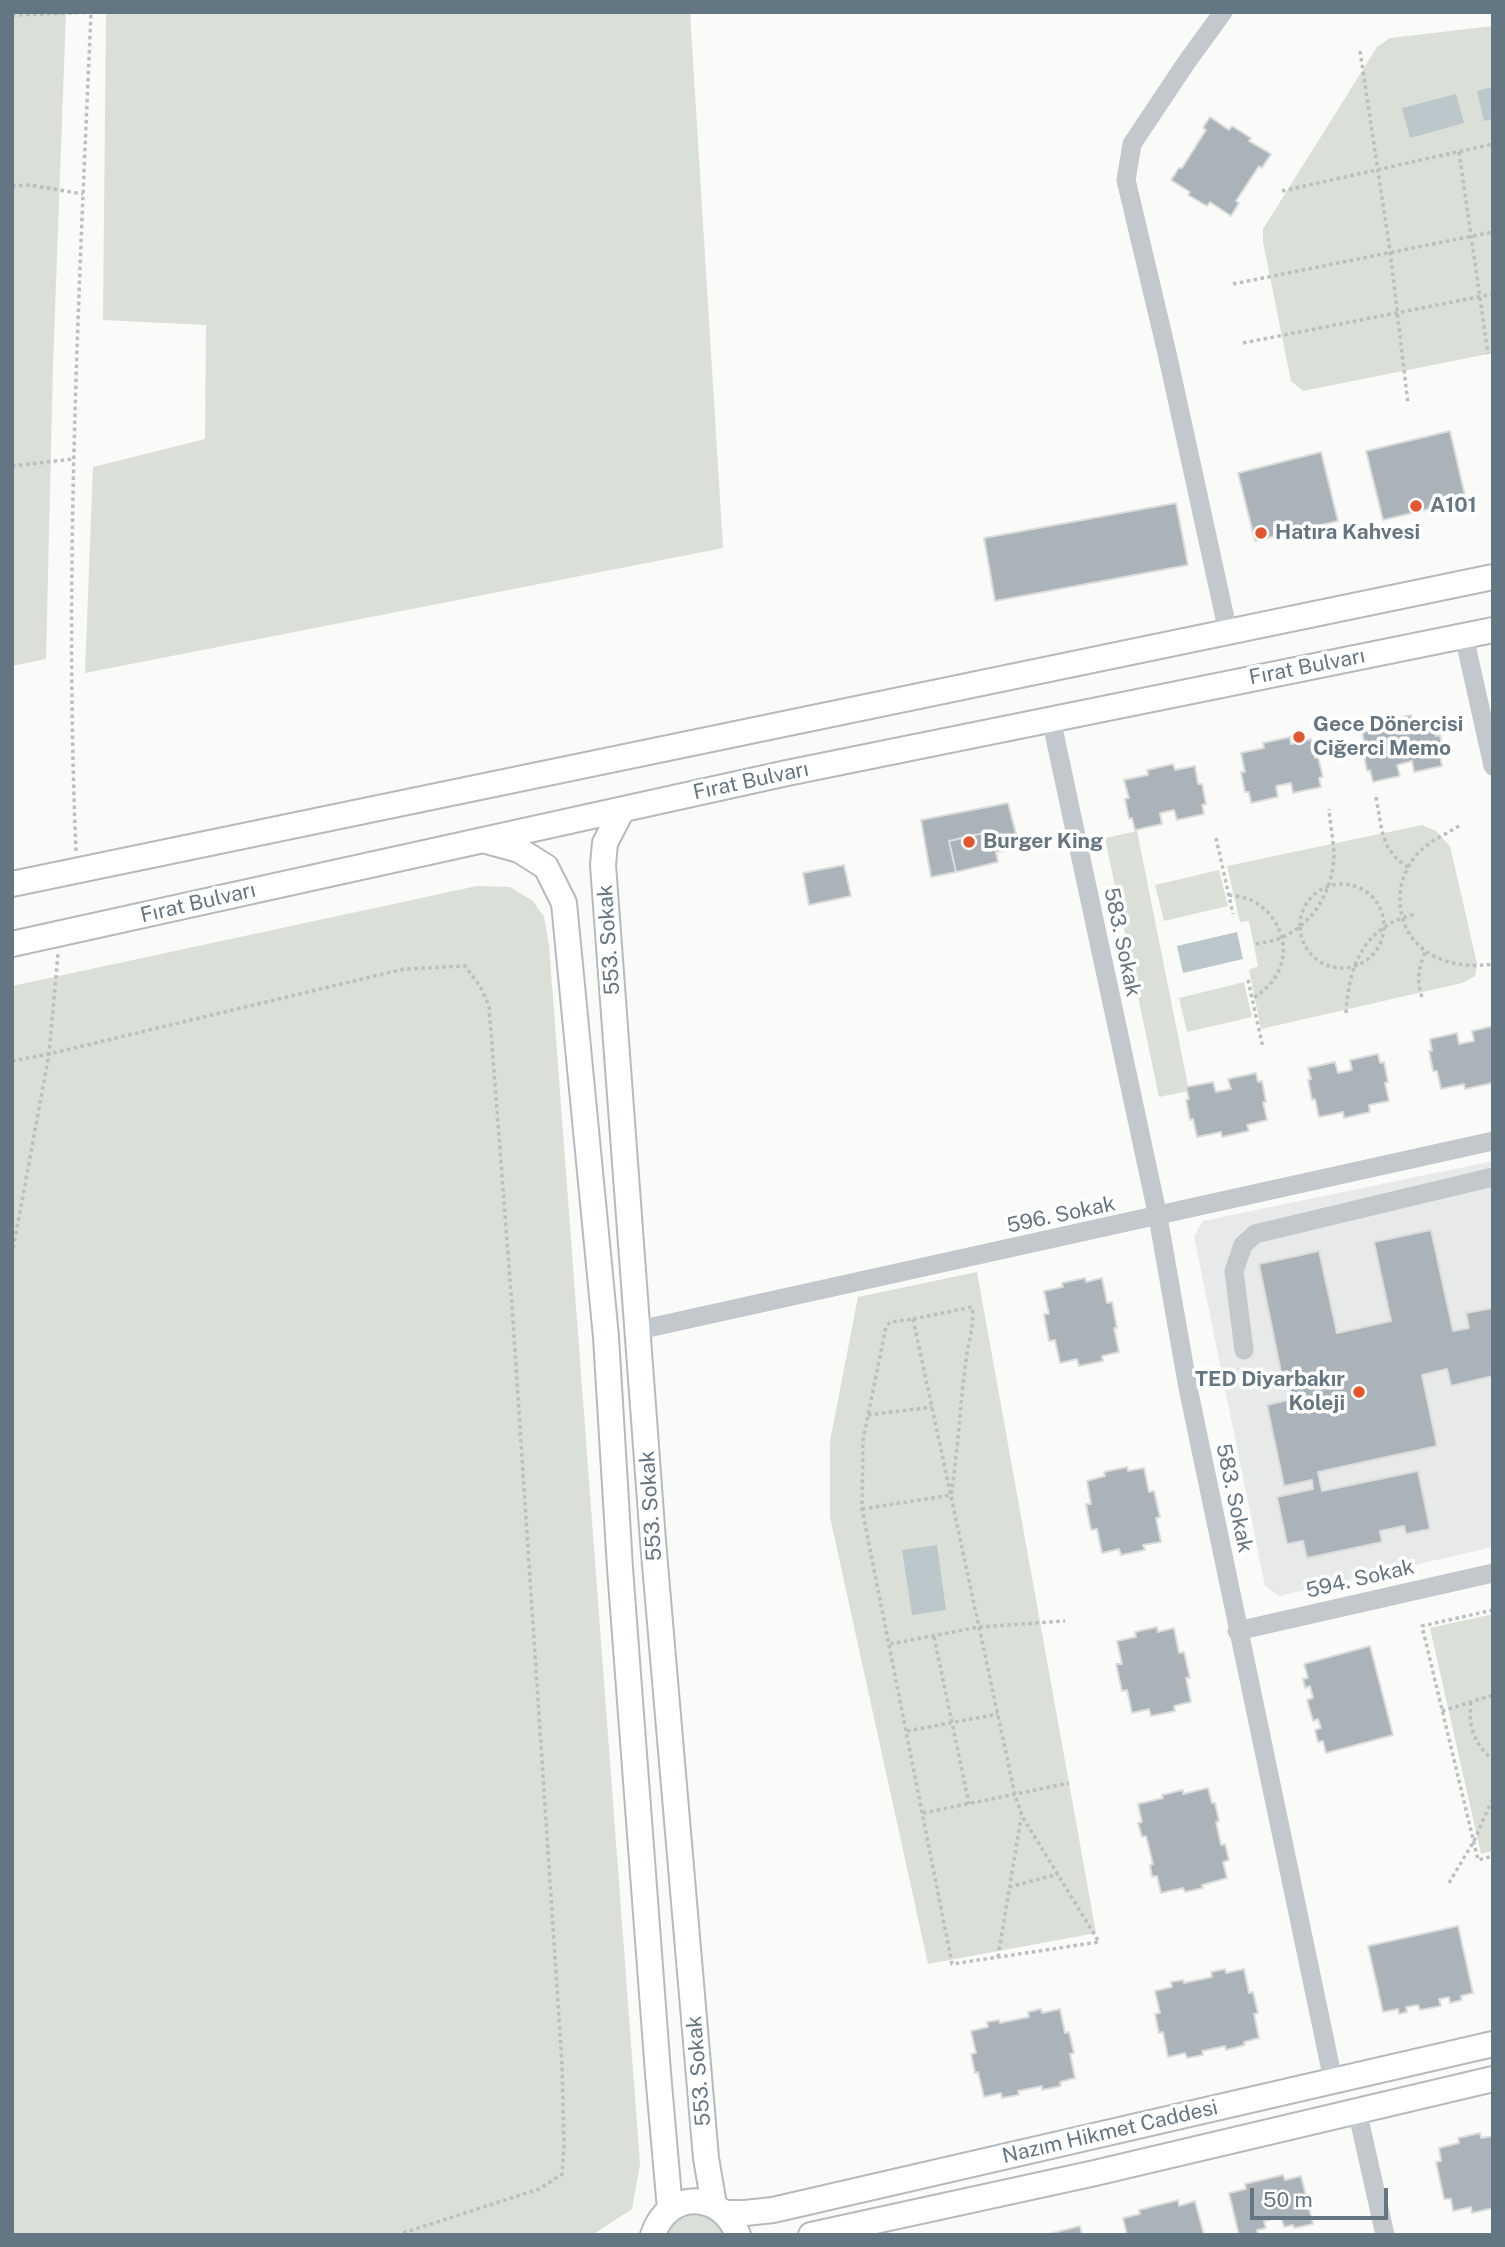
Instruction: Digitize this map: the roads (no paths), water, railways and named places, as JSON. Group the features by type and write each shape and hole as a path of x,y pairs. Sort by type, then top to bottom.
{"main road":[{"path":"12,884 1493,577"},
{"name":"Fırat Bulvarı","path":"12,944 787,773 1493,630"},
{"name":"553. Sokak","path":"622,810 605,843 603,865 654,1555 706,2158 720,2209"},
{"path":"482,839 519,850 546,867 564,903 606,1337 620,1568 670,2209 660,2219 652,2234"},
{"name":"Nazım Hikmet Caddesi","path":"670,2209 684,2202 699,2201 720,2209 773,2210 1493,2044"},
{"name":"Nazım Hikmet Caddesi","path":"811,2235 1095,2173 1493,2079"},
{"path":"720,2209 734,2223 738,2235"}],"street":[{"path":"1223,12 1132,144 1126,180 1228,632"},
{"path":"1464,636 1493,766"},
{"name":"583. Sokak","path":"1051,719 1158,1217 1188,1388 1237,1630 1334,2080"},
{"name":"596. Sokak","path":"639,1330 1493,1141"},
{"path":"1244,1350 1234,1271 1243,1245 1255,1234 1493,1177"},
{"name":"594. Sokak","path":"1237,1630 1493,1573"},
{"path":"1357,2110 1385,2235"}],"place":[{"name":"A101","path":"1416,506"},
{"name":"Hatıra Kahvesi","path":"1261,533"},
{"name":"Gece Dönercisi Ciğerci Memo","path":"1299,737"},
{"name":"Burger King","path":"969,842"},
{"name":"TED Diyarbakır Koleji","path":"1359,1392"}]}
